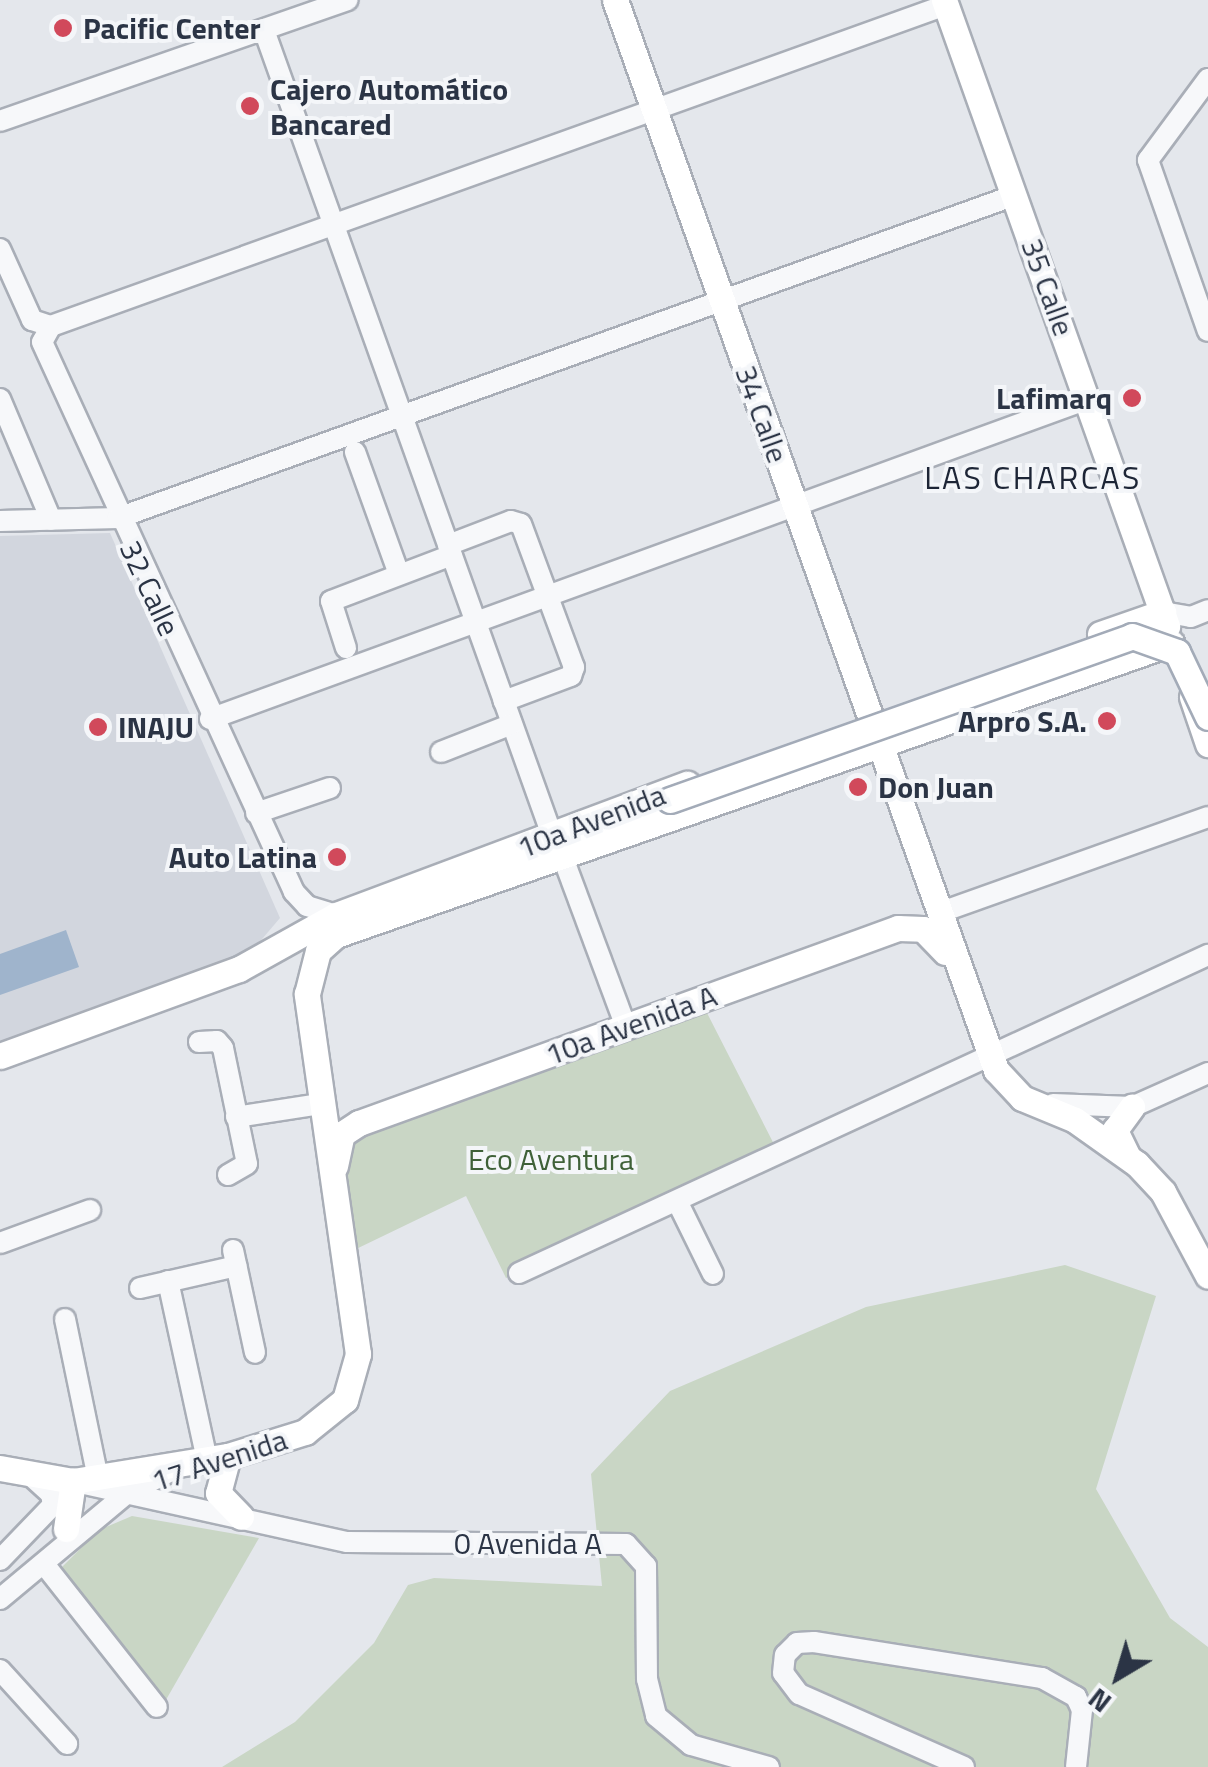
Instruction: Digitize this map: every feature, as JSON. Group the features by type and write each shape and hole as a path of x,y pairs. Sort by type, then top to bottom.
{"main road":[{"name":"34 Calle","path":"615,0 911,827 960,979 989,1055 1022,1098"},
{"name":"35 Calle","path":"945,3 1208,744"},
{"name":"10a Avenida","path":"307,994 318,952 336,935 506,874 546,849 639,807 833,730 1163,612"},
{"path":"639,807 670,800 1132,636 1177,652 1208,718"},
{"name":"10a Avenida","path":"0,1056 264,958 336,915 845,760 1173,642"},
{"path":"833,730 854,739 845,760"},
{"name":"34 Calle","path":"911,827 947,910 977,1024"},
{"name":"10a Avenida A","path":"334,1196 337,1142 349,1128 898,928 935,936 960,979"},
{"path":"264,958 295,966 307,994 334,1196"},
{"path":"1022,1098 1075,1120 1128,1155 1163,1192 1208,1276"},
{"path":"1128,1155 1115,1130 1132,1108"},
{"name":"17 Avenida","path":"210,1460 305,1432 345,1400 358,1354 334,1196"},
{"path":"0,1468 85,1479 210,1460 218,1476 218,1493 241,1517"},
{"path":"53,1541 85,1479"}],"street":[{"path":"0,121 348,0"},
{"path":"0,249 32,320 51,326 945,3"},
{"path":"264,30 512,724 626,1027"},
{"path":"1208,78 1148,160 1208,331"},
{"path":"0,521 118,518 1016,195"},
{"name":"32 Calle","path":"51,326 42,342 210,719 294,892 307,906 336,915"},
{"path":"0,399 6,428 51,520"},
{"path":"210,719 477,626 1088,400"},
{"path":"356,452 399,574"},
{"path":"346,648 331,601 516,521 574,672 504,701"},
{"name":"10a Avenida","path":"1163,612 1200,614"},
{"name":"10a Avenida","path":"1173,642 1200,614"},
{"path":"441,752 512,724"},
{"path":"256,813 330,788"},
{"path":"947,910 1208,817"},
{"path":"519,1273 678,1203 1208,955"},
{"path":"199,1042 221,1044 246,1164 228,1175"},
{"path":"1022,1098 1075,1108 1132,1108 1208,1073"},
{"path":"236,1117 320,1104"},
{"path":"678,1203 713,1274"},
{"path":"0,1244 90,1210"},
{"path":"140,1288 236,1258 255,1354"},
{"path":"168,1281 210,1460"},
{"path":"65,1320 85,1479"},
{"name":"17 Avenida","path":"0,1560 53,1541 126,1494 210,1460"},
{"path":"29,1474 51,1494 53,1541 157,1707"},
{"name":"0 Avenida A","path":"85,1479 126,1494 368,1544 512,1540 632,1546 648,1578 647,1680 656,1716 692,1744 769,1767"},
{"name":"17 Avenida","path":"0,1599 53,1541"},
{"path":"964,1767 799,1694 784,1673 785,1655 797,1643 814,1642 1042,1678 1066,1689 1082,1710 1076,1767"},
{"path":"0,1670 67,1744"}],"shaded area":[{"name":"INAJU","path":"110,533 280,918 246,958 0,1042 0,536"}],"green space":[{"name":"Eco Aventura","path":"706,1011 779,1154 506,1278 466,1196 352,1251 346,1138"},
{"path":"1065,1265 1156,1296 1096,1489 1170,1618 1208,1647 1208,1767 222,1767 295,1722 374,1643 408,1585 434,1578 602,1586 591,1474 670,1391 866,1307"},
{"path":"132,1516 259,1538 163,1705 60,1569 99,1530"}],"water":[{"path":"66,930 79,967 0,995 0,954"}],"place":[{"name":"Pacific Center","path":"63,28"},
{"name":"Cajero Automático Bancared","path":"250,106"},
{"name":"Lafimarq","path":"1132,398"},
{"name":"Arpro S.A.","path":"1107,721"},
{"name":"INAJU","path":"98,727"},
{"name":"Don Juan","path":"858,787"},
{"name":"Auto Latina","path":"337,857"}],"district":[{"name":"LAS CHARCAS","path":"1033,477"}]}
